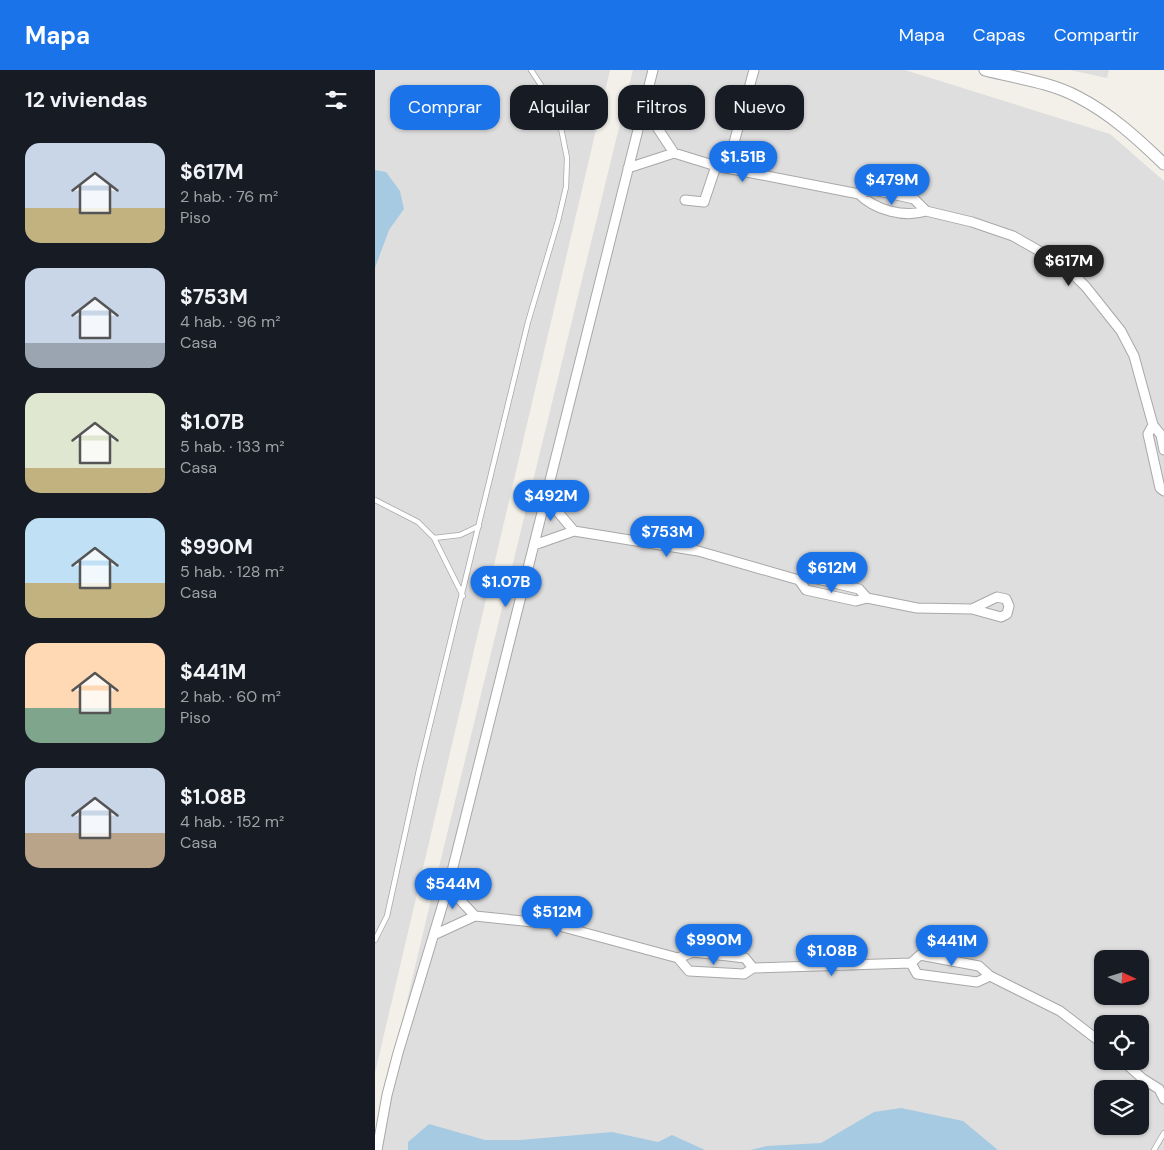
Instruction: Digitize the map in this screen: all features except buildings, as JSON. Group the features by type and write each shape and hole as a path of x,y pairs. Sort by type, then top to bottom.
{"street":[{"path":"649,85 653,70"},
{"path":"727,168 754,70"},
{"path":"985,70 1055,88 1077,97 1099,109 1133,135 1164,164"},
{"path":"377,1150 387,1095 448,887 637,130"},
{"path":"659,130 674,152 716,166 859,194 874,190 915,199 926,211"},
{"path":"628,168 674,152"},
{"path":"685,200 704,202 716,166"},
{"path":"859,194 870,205 912,216 926,211 972,222 1013,236 1064,265 1086,287 1121,331 1134,356 1153,425 1161,435 1164,450"},
{"path":"1153,425 1149,434 1160,488 1164,491"},
{"path":"546,498 574,531"},
{"path":"534,545 574,531 698,551 799,580 807,590 856,601 867,598 917,608 972,609"},
{"path":"799,580 809,576 859,589 867,598"},
{"path":"448,887 475,916"},
{"path":"435,934 475,916 552,924 678,958 689,971 744,974 753,968 911,963 920,956 979,966 990,976 1060,1010 1094,1037"},
{"path":"678,958 693,952 745,958 753,968"},
{"path":"911,963 917,974 977,982 990,976"},
{"path":"1133,1070 1143,1079 1162,1088 1164,1099"}],"lane":[{"path":"375,940 387,916 419,770 463,596 528,322 558,221 566,187 567,158 561,128 552,102 531,70"},
{"path":"375,500 418,522 434,538 463,596"},
{"path":"434,538 460,535 479,526"},
{"path":"1154,1150 1164,1134"}],"shaded area":[{"path":"375,70 610,70 606,85 510,85 510,130 596,130 375,1073"},
{"path":"633,70 905,70 1110,134 1164,181 1164,1150 375,1150 375,1135 618,130 705,130 705,85 629,85"},
{"path":"1070,70 1109,70 1107,78"}],"water":[{"path":"375,170 386,172 400,191 404,209 389,230 375,268"},
{"path":"901,1108 963,1121 998,1150 750,1150 767,1146 821,1143 874,1112"},
{"path":"429,1124 485,1140 520,1140 612,1132 658,1142 672,1135 705,1150 408,1150 408,1142"}]}
